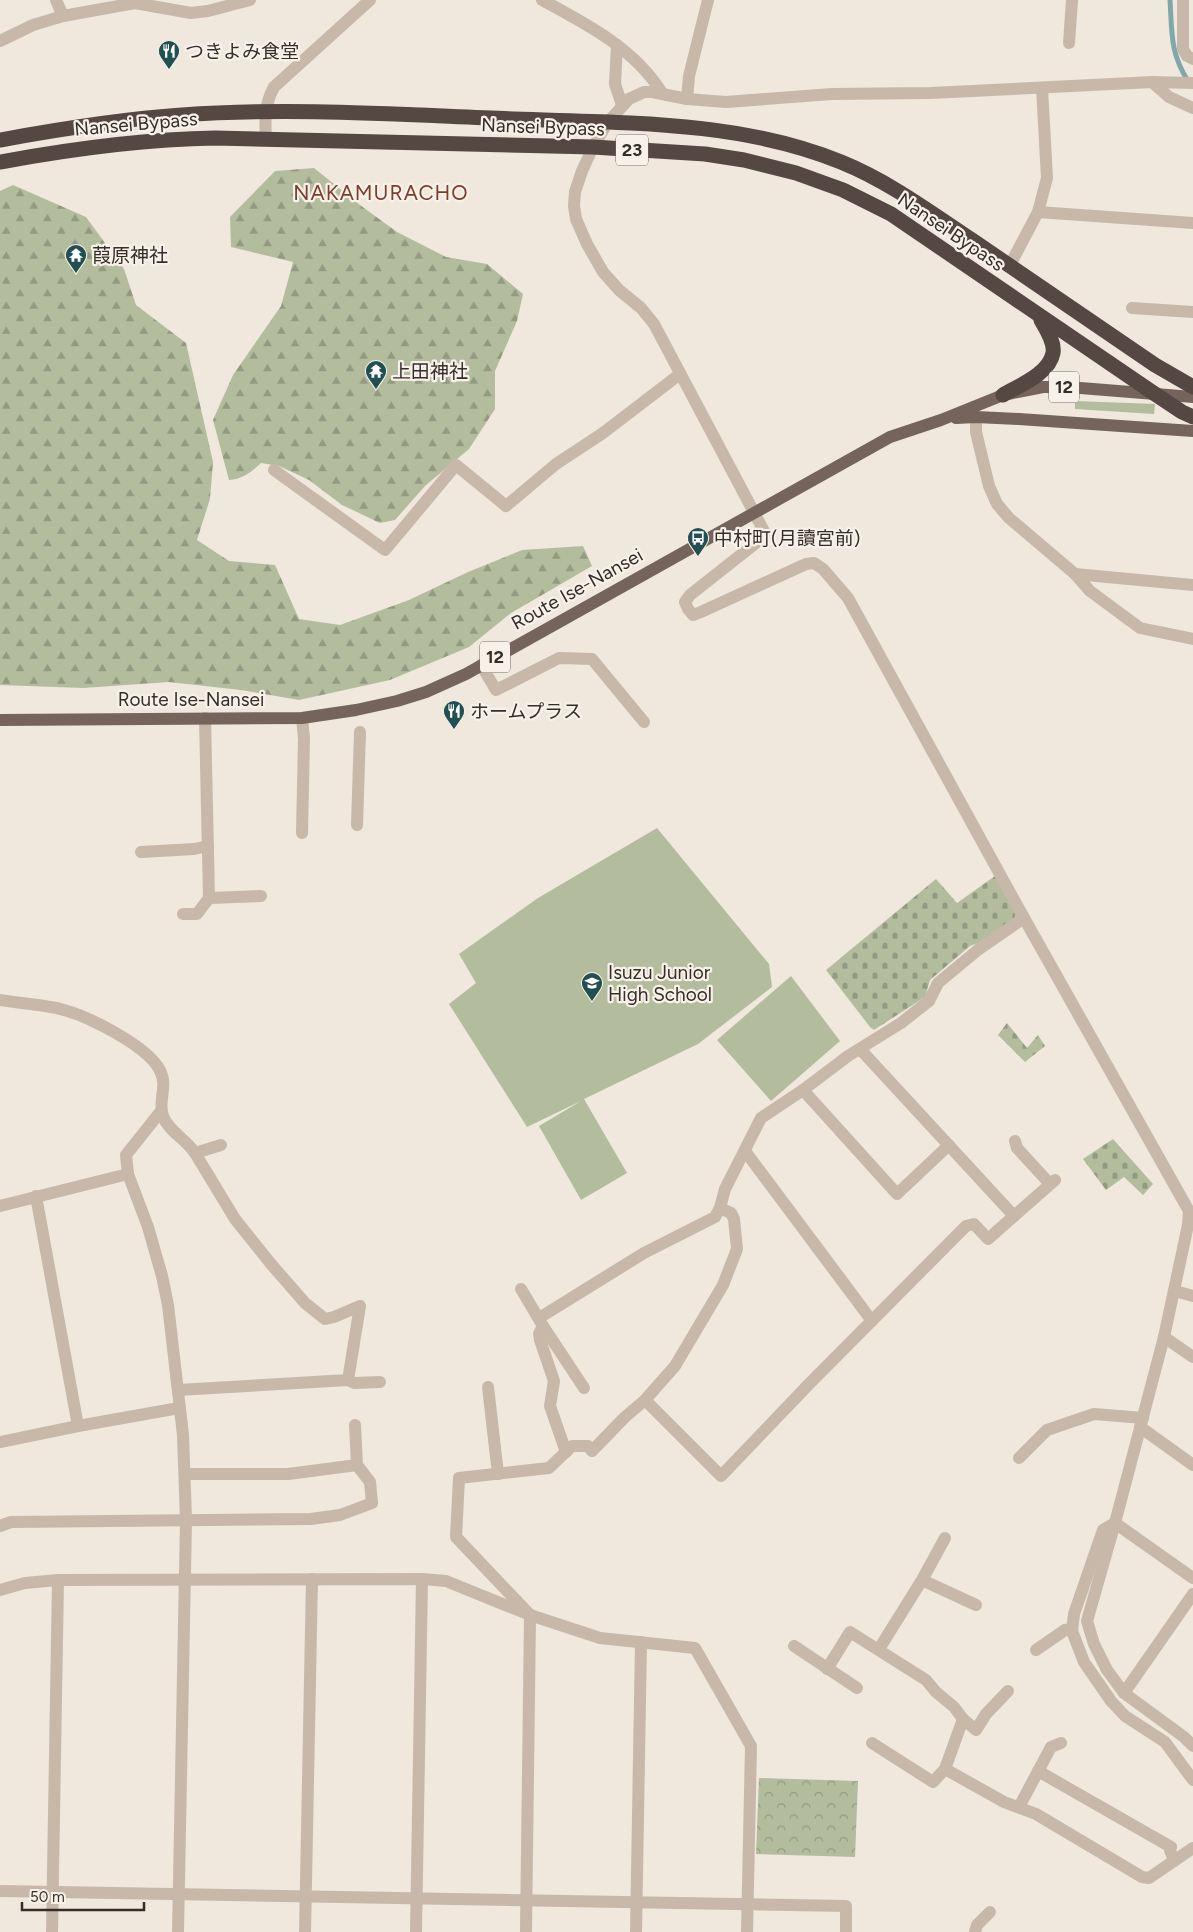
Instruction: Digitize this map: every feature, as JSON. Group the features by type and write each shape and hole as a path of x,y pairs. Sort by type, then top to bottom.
{"highway":[{"name":"Nansei Bypass","path":"0,140 113,121 183,115 265,113 359,113 608,122 692,127 736,133 789,145 841,162 903,194 1155,365 1193,387"},
{"name":"Nansei Bypass","path":"0,162 76,148 185,138 593,147 725,157 770,166 816,180 866,201 891,214 1152,392 1193,417"},
{"path":"1003,395 1033,377 1046,367 1051,359 1054,351 1050,335 1038,315"}],"main road":[{"name":"Route Ise-Nansei","path":"0,720 302,718 356,710 397,701 426,692 481,665 877,443 1003,395 1043,387 1068,386 1193,397"},
{"name":"Route Ise-Nansei","path":"941,420 976,417 1193,431"}],"street":[{"path":"56,0 63,16"},
{"path":"0,41 33,25 63,16 135,3 191,13 208,11 250,0"},
{"path":"266,140 265,113 268,98 274,88 370,0"},
{"path":"542,0 593,27 618,45 645,70 662,93"},
{"path":"687,99 688,76 708,0"},
{"path":"1069,42 1072,0"},
{"path":"1182,0 1183,49 1187,56 1193,59"},
{"path":"618,45 615,84 622,106"},
{"path":"1152,82 1169,97 1193,108"},
{"path":"1193,83 1152,82 931,93 832,94 726,102 687,99 662,93 644,92 629,99 608,122 593,147 582,171 575,192 574,206 576,219 587,244 603,272 619,290 641,308 654,324 766,535 690,595 685,602 688,609 694,615 806,564 814,563 823,569 848,598 1024,918 1189,1211 1175,1291 1164,1337 1087,1621 1094,1644 1107,1670 1124,1694 1193,1745"},
{"path":"1010,266 1038,212 1047,178 1042,88"},
{"path":"1038,212 1193,223"},
{"path":"1132,308 1193,312"},
{"path":"274,470 385,550 456,465 506,506 556,464 602,433 680,374"},
{"path":"976,417 976,432 989,486 997,504 1009,518 1074,574 1090,591 1140,628 1193,639"},
{"path":"1074,574 1193,585"},
{"path":"481,665 496,690 559,658 592,659 644,722"},
{"path":"182,914 197,914 209,898 206,718"},
{"path":"302,718 304,739 302,832"},
{"path":"357,825 360,732"},
{"path":"141,852 194,849 208,846"},
{"path":"209,898 261,896"},
{"path":"566,1452 550,1406 554,1381 540,1340 541,1322 644,1252 715,1217 726,1188 761,1118 860,1048 908,1018 929,1001 938,983 979,949 1024,918"},
{"path":"0,1000 64,1009 94,1021 151,1058 163,1077 161,1111 126,1155 128,1174 148,1227 162,1276 183,1435 186,1520 178,1932"},
{"path":"860,1048 1014,1216"},
{"path":"803,1090 896,1194 949,1145"},
{"path":"161,1111 168,1125 190,1145 235,1219 304,1302 325,1319 360,1306 348,1380"},
{"path":"645,1400 721,1476 966,1226 974,1224 988,1239 1053,1182 1017,1148 1015,1141"},
{"path":"195,1153 221,1144"},
{"path":"745,1151 872,1321"},
{"path":"0,1206 128,1174"},
{"path":"36,1196 78,1426"},
{"path":"526,1932 530,1615 456,1536 459,1478 549,1468 572,1446 588,1446 592,1451 625,1417 645,1400 675,1366 723,1284 736,1249 734,1219 731,1213 720,1208"},
{"path":"521,1289 584,1388"},
{"path":"1175,1291 1193,1296"},
{"path":"1164,1337 1193,1357"},
{"path":"178,1390 348,1380 354,1383 380,1382"},
{"path":"488,1387 498,1474"},
{"path":"0,1442 179,1408"},
{"path":"1019,1458 1047,1430 1094,1414 1141,1422 1193,1465"},
{"path":"0,1526 11,1522 311,1519 340,1515 372,1503 370,1482 357,1465 355,1425"},
{"path":"184,1474 288,1474 357,1465"},
{"path":"1115,1523 1193,1578"},
{"path":"1115,1523 1103,1530 1074,1614 1072,1629 1084,1662 1111,1701 1125,1716 1165,1742 1193,1780"},
{"path":"879,1649 922,1580 945,1538"},
{"path":"0,1590 24,1583 58,1580 185,1578 422,1579 446,1581 530,1615 600,1638 695,1648 750,1746 747,1932"},
{"path":"305,1932 312,1579"},
{"path":"416,1932 422,1579"},
{"path":"52,1932 58,1580"},
{"path":"922,1580 976,1605"},
{"path":"1124,1694 1193,1594"},
{"path":"1036,1650 1065,1630 1072,1629"},
{"path":"827,1669 850,1632 926,1680 936,1692 954,1707 963,1720 976,1730 986,1714 1008,1691"},
{"path":"636,1932 641,1642"},
{"path":"794,1646 857,1688"},
{"path":"872,1743 933,1782 945,1769 963,1720"},
{"path":"1019,1807 1051,1747 1061,1743"},
{"path":"945,1769 1004,1802 1036,1814 1142,1877 1148,1878 1193,1848"},
{"path":"1038,1771 1171,1847 1170,1850 1174,1861"},
{"path":"0,1891 846,1906 846,1932"},
{"path":"975,1932 977,1925 990,1912"}],"green space":[{"name":"上田神社","path":"314,168 397,232 446,257 487,264 523,294 517,321 495,371 495,409 469,449 425,486 395,520 380,523 342,505 309,480 279,466 261,463 243,477 229,480 213,420 233,375 281,306 293,262 231,247 230,217 275,171"},
{"path":"13,185 86,217 124,269 136,305 186,343 213,462 210,499 197,540 229,561 275,565 299,619 340,625 409,600 468,572 522,550 583,546 592,566 511,613 469,647 390,680 299,700 241,690 169,682 83,688 0,685 0,191"},
{"path":"1075,401 1155,404 1154,414 1075,409"},
{"path":"657,828 769,964 772,987 698,1044 584,1099 627,1173 581,1200 539,1126 581,1101 527,1127 449,1004 476,983 459,954 538,898"},
{"path":"995,876 1016,913 1015,918 978,943 970,946 930,980 925,997 874,1030 870,1027 826,970 936,879 957,903"},
{"path":"791,976 840,1041 771,1101 717,1040"},
{"path":"1007,1023 1027,1048 1038,1035 1045,1046 1025,1062 998,1035"},
{"path":"1113,1139 1153,1184 1143,1195 1124,1177 1106,1190 1083,1159"},
{"path":"759,1778 858,1781 855,1857 756,1854"}],"waterway":[{"path":"1170,0 1175,52 1188,81"}],"place":[{"name":"つきよみ食堂","path":"169,70"},
{"name":"葭原神社","path":"76,274"},
{"name":"上田神社","path":"376,390"},
{"name":"中村町(月讀宮前)","path":"698,557"},
{"name":"ホームプラス","path":"454,730"},
{"name":"Isuzu Junior High School","path":"592,1002"}],"district":[{"name":"NAKAMURACHO","path":"381,192"}]}
